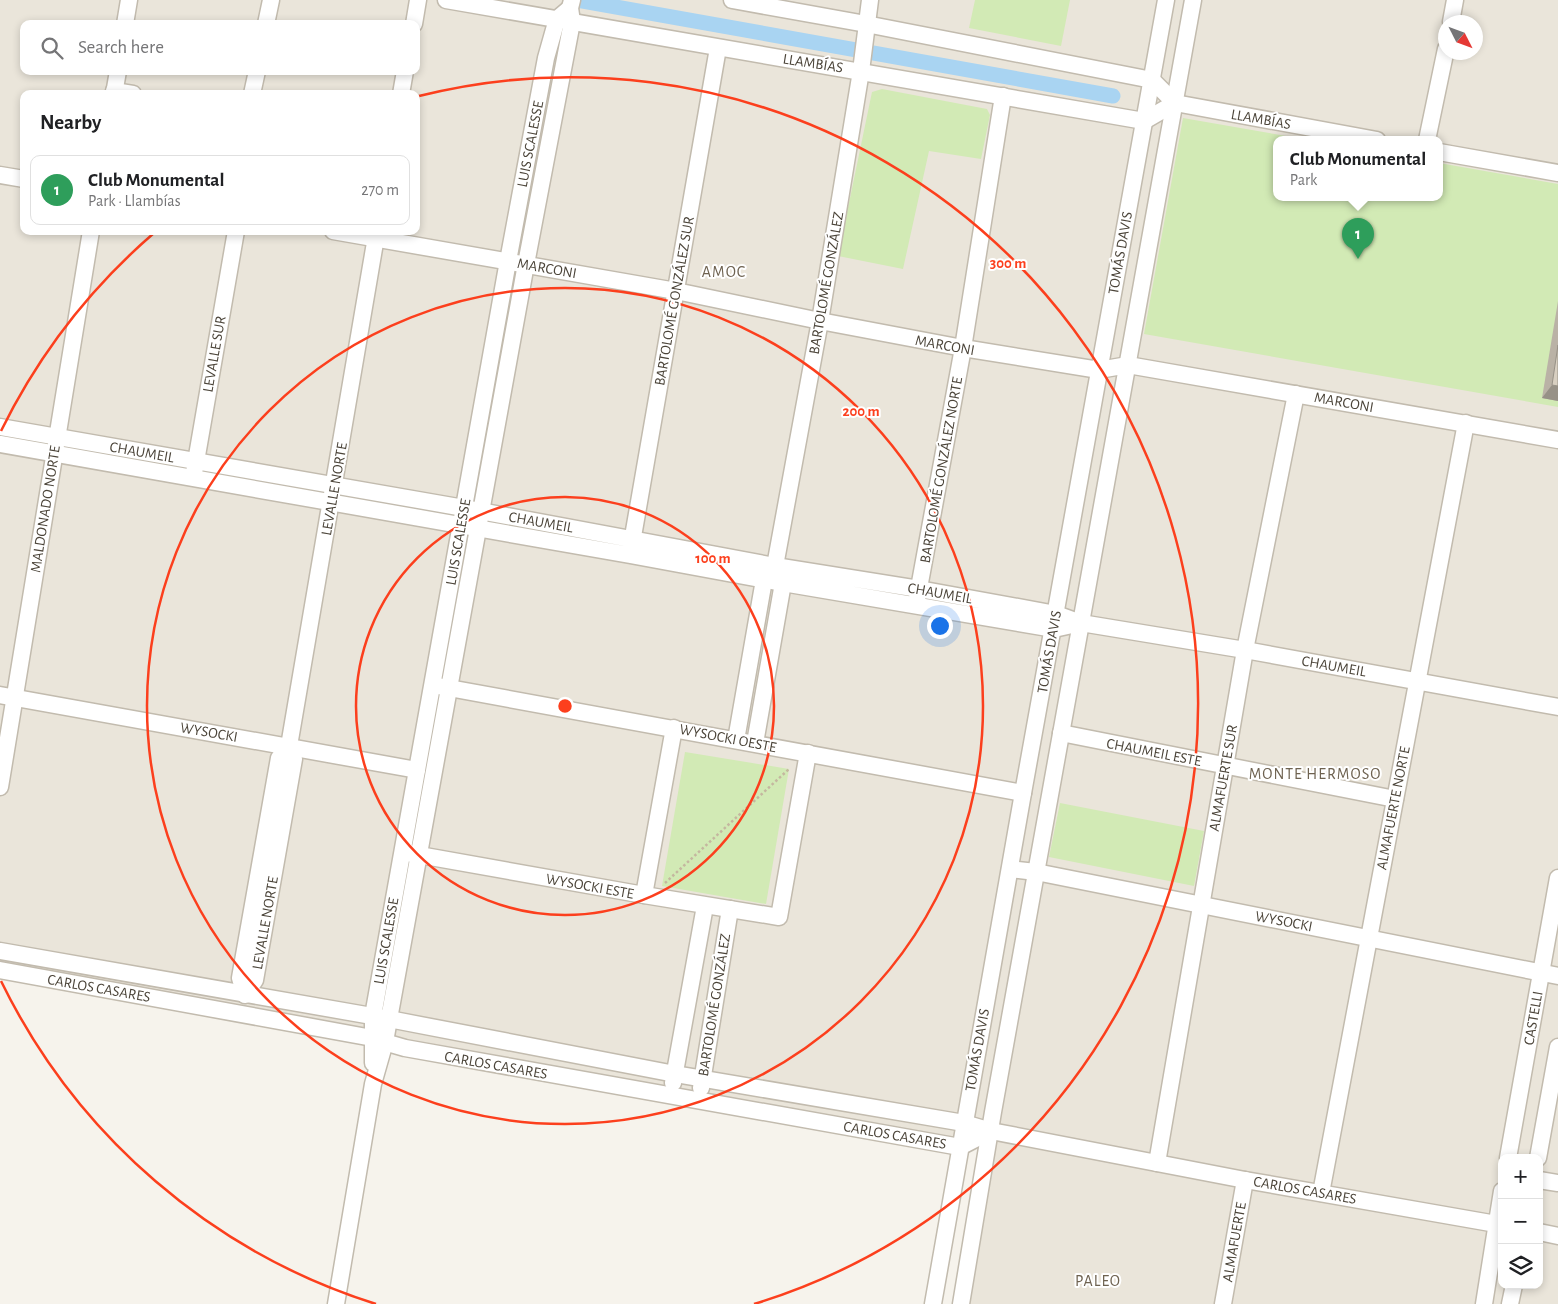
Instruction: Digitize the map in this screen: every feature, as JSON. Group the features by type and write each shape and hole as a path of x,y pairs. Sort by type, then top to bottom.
{"street":[{"path":"126,20 129,0"},
{"path":"267,20 271,0"},
{"path":"415,20 418,0"},
{"name":"LLAMBÍAS","path":"446,0 568,12 718,48 862,64 1003,96 1144,121"},
{"path":"732,0 866,31 1152,80 1175,103 1144,121"},
{"name":"BARTOLOMÉ GONZÁLEZ","path":"736,740 764,580 775,566 820,321 862,64 870,0"},
{"name":"TOMÁS DAVIS","path":"933,1304 1098,370 1166,0"},
{"name":"TOMÁS DAVIS","path":"961,1304 1080,623 1194,0"},
{"path":"1452,15 1455,0"},
{"name":"LUIS SCALESSE","path":"336,1304 379,1041 389,1019 419,854 464,508 508,261 546,58 568,12"},
{"name":"LUIS SCALESSE","path":"379,1041 372,1016 417,770 441,686 479,529 568,12"},
{"name":"BARTOLOMÉ GONZÁLEZ SUR","path":"631,547 718,48"},
{"path":"1429,136 1444,60"},
{"path":"114,90 117,75"},
{"path":"253,90 256,75"},
{"path":"402,90 404,75"},
{"name":"BARTOLOMÉ GONZÁLEZ NORTE","path":"916,606 963,348 1003,96"},
{"name":"LLAMBÍAS","path":"1175,103 1355,136"},
{"path":"1443,153 1558,173"},
{"path":"0,175 20,178"},
{"name":"MALDONADO NORTE","path":"0,787 8,697 54,453 90,235"},
{"name":"LEVALLE SUR","path":"194,470 235,235"},
{"name":"MARCONI","path":"377,235 676,291 963,348 1098,370 1128,364 1558,440"},
{"name":"LEVALLE NORTE","path":"245,995 240,978 280,758 289,746 377,235"},
{"name":"ALMAFUERTE SUR","path":"1157,1163 1245,650 1296,394"},
{"name":"ALMAFUERTE NORTE","path":"1321,1193 1466,424"},
{"name":"CHAUMEIL","path":"0,427 57,436 332,502 479,529 775,566 919,589 1055,622"},
{"name":"CHAUMEIL","path":"0,444 54,453 334,485 464,508 764,580 916,606 1055,622 1080,623 1245,650 1558,707"},
{"path":"755,744 783,583 775,566"},
{"name":"WYSOCKI OESTE","path":"441,686 1023,793"},
{"name":"WYSOCKI","path":"8,697 417,770"},
{"path":"644,895 674,728"},
{"name":"CHAUMEIL ESTE","path":"1061,733 1395,799"},
{"name":"WYSOCKI ESTE","path":"402,852 705,906 779,917 808,753"},
{"name":"WYSOCKI","path":"1010,869 1036,872 1201,904 1558,976"},
{"name":"CASTELLI","path":"1509,1154 1558,878"},
{"name":"BARTOLOMÉ GONZÁLEZ","path":"671,1096 705,906"},
{"name":"BARTOLOMÉ GONZÁLEZ","path":"699,1100 730,909"},
{"name":"CARLOS CASARES","path":"0,951 389,1019 675,1074 964,1123 991,1131 1245,1180 1498,1225"},
{"name":"CARLOS CASARES","path":"0,970 379,1041 405,1048 960,1147 991,1131"},
{"name":"CASTELLI","path":"1539,1154 1558,1047"},
{"name":"ALMAFUERTE","path":"1223,1304 1245,1180"},
{"path":"1543,1181 1558,1183"},
{"path":"1484,1304 1498,1230"},
{"path":"1543,1233 1558,1236"},
{"path":"1510,1304 1513,1289"}],"path":[{"path":"662,886 789,769"}],"shaded area":[{"path":"0,0 1558,0 1558,1304 961,1304 991,1131 960,1147 0,970"}],"green space":[{"path":"975,0 1070,0 1061,46 969,28"},
{"path":"882,89 987,109 990,115 981,159 929,151 903,269 838,256 872,92"},
{"path":"1183,118 1286,136 1273,136 1273,201 1443,201 1443,164 1558,184 1558,407 1144,334"},
{"path":"685,752 789,769 766,904 662,886"},
{"path":"1060,803 1204,831 1194,886 1049,857"}],"building":[{"path":"1558,345 1558,386 1552,385"}],"waterway":[{"path":"577,0 1113,96"}],"place":[{"name":"Club Monumental","path":"1358,259"}],"district":[{"name":"AMOC","path":"724,271"},
{"name":"MONTE HERMOSO","path":"1315,773"},
{"name":"PALEO","path":"1098,1280"}]}
